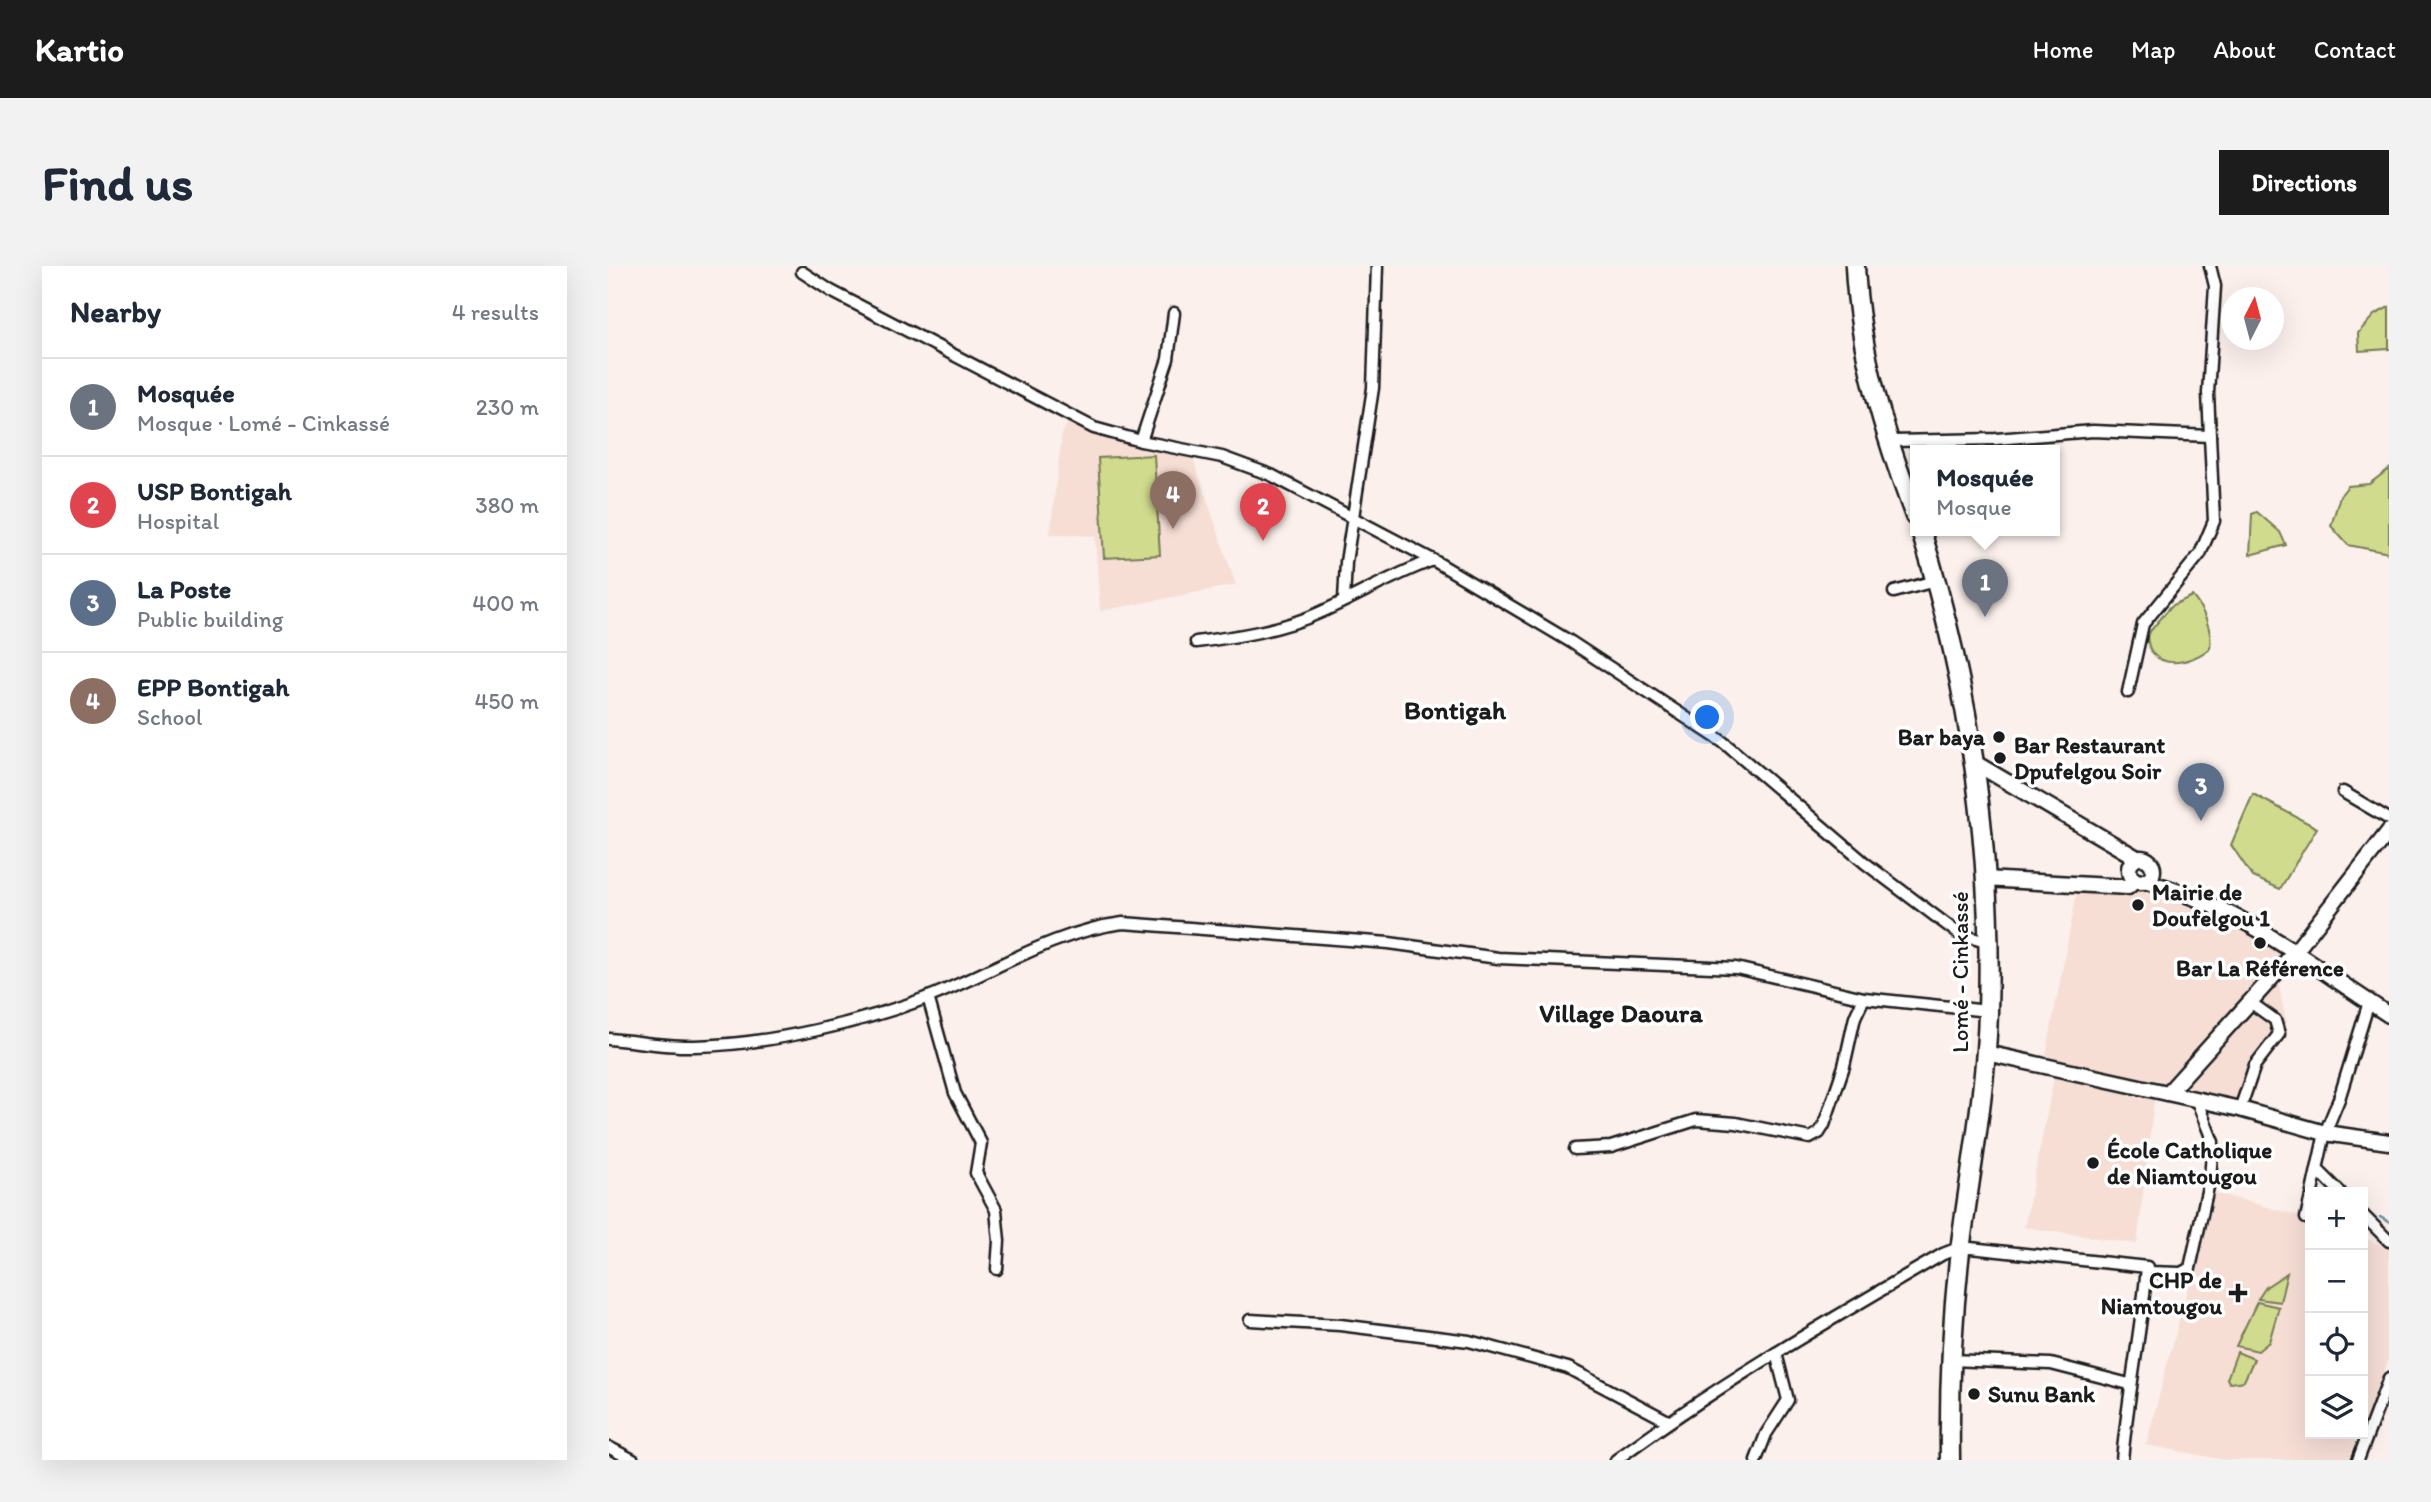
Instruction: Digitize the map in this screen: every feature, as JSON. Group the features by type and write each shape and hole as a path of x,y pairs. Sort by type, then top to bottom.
{"highway":[{"path":"1855,266 1867,354 1879,408 1910,500"},
{"name":"Lomé - Cinkassé","path":"1922,536 1957,658 1975,763 1985,879 1988,1011 1986,1053 1961,1247 1951,1360 1949,1460"}],"main road":[{"path":"1975,763 2137,858 2146,859 2186,892"},
{"path":"2168,1093 2295,952 2389,831"},
{"path":"2137,858 2129,868 2140,880 2186,892 2211,902 2295,952 2389,1014"},
{"path":"1985,879 2128,887 2151,875 2152,866"},
{"path":"1986,1053 2240,1109 2325,1133 2389,1142"}],"street":[{"path":"1344,600 1346,562 1373,388 1377,266"},
{"path":"2128,692 2143,624 2200,554 2214,521 2209,353 2215,286 2210,266"},
{"path":"801,272 831,291 1094,428 1141,441 1222,457 1271,475 1433,560 1571,642 1723,743 1865,863 1928,911 1959,934 1986,942"},
{"path":"1141,441 1168,359 1174,313"},
{"path":"1891,441 1996,439 2093,431 2210,436"},
{"path":"1196,642 1234,637 1317,614 1433,560"},
{"path":"1894,592 1935,582"},
{"path":"2343,792 2389,819"},
{"path":"609,1039 690,1046 779,1037 888,1010 928,997 1070,935 1123,923 1389,943 1499,958 1736,968 1864,998 1988,1011"},
{"path":"928,997 955,1093 981,1143 976,1173 996,1210 999,1241 997,1269"},
{"path":"1575,1149 1611,1147 1696,1120 1736,1123 1810,1138 1819,1133 1844,1066 1855,1017 1864,998"},
{"path":"2240,1109 2255,1065 2279,1034 2275,1020 2249,1002"},
{"path":"2313,1187 2325,1133 2339,1099 2369,1002"},
{"path":"2147,1272 2181,1273 2190,1268 2210,1178 2213,1142 2196,1099"},
{"path":"2318,1170 2335,1187"},
{"path":"2368,1220 2389,1241"},
{"path":"1616,1460 1668,1421 1776,1353 1943,1254 1961,1247 2147,1267 2141,1328 2129,1384 2122,1460"},
{"path":"1250,1320 1340,1325 1469,1341 1568,1368 1668,1421"},
{"path":"1756,1460 1766,1434 1788,1400 1776,1353"},
{"path":"1951,1360 2051,1364 2129,1384"},
{"path":"2358,1460 2389,1378"},
{"path":"610,1448 633,1460"}],"shaded area":[{"path":"1068,422 1116,439 1192,455 1236,585 1100,611 1095,536 1050,534 1062,434"},
{"path":"2130,885 2217,913 2284,948 2276,969 2286,1022 2246,1101 2045,1061 2078,887"},
{"name":"École Catholique de Niamtougou","path":"2055,1073 2155,1094 2137,1244 2024,1227"},
{"path":"2213,1192 2305,1218 2305,1439 2357,1439 2349,1460 2225,1460 2146,1445"},
{"path":"2368,1240 2389,1248 2389,1359 2368,1412"}],"green space":[{"path":"2389,307 2389,349 2359,351 2358,333 2374,315"},
{"path":"1154,455 1160,555 1104,558 1098,458"},
{"path":"2389,469 2389,553 2348,545 2331,526 2340,496 2348,486 2369,484"},
{"path":"2257,512 2280,532 2286,545 2250,555 2252,514"},
{"path":"2192,596 2206,620 2210,648 2182,661 2163,660 2149,647 2147,635 2171,606"},
{"path":"2253,794 2317,828 2280,889 2253,877 2231,845"},
{"path":"2287,1273 2280,1302 2258,1299 2266,1287"},
{"path":"2257,1302 2279,1307 2269,1342 2258,1351 2236,1346"},
{"path":"2237,1352 2254,1359 2244,1381 2230,1383 2227,1379"}],"waterway":[{"path":"2380,1217 2389,1222"}],"place":[{"name":"EPP Bontigah","path":"1173,529"},
{"name":"USP Bontigah","path":"1263,541"},
{"name":"Mosquée","path":"1985,617"},
{"name":"Bar baya","path":"1999,737"},
{"name":"Bar Restaurant Dpufelgou Soir","path":"2000,758"},
{"name":"La Poste","path":"2201,821"},
{"name":"Mairie de Doufelgou 1","path":"2138,905"},
{"name":"Bar La Référence","path":"2260,943"},
{"name":"École Catholique de Niamtougou","path":"2093,1163"},
{"name":"CHP de Niamtougou","path":"2238,1293"},
{"name":"Sunu Bank","path":"1974,1394"}],"district":[{"name":"Bontigah","path":"1455,710"},
{"name":"Village Daoura","path":"1621,1013"}]}
